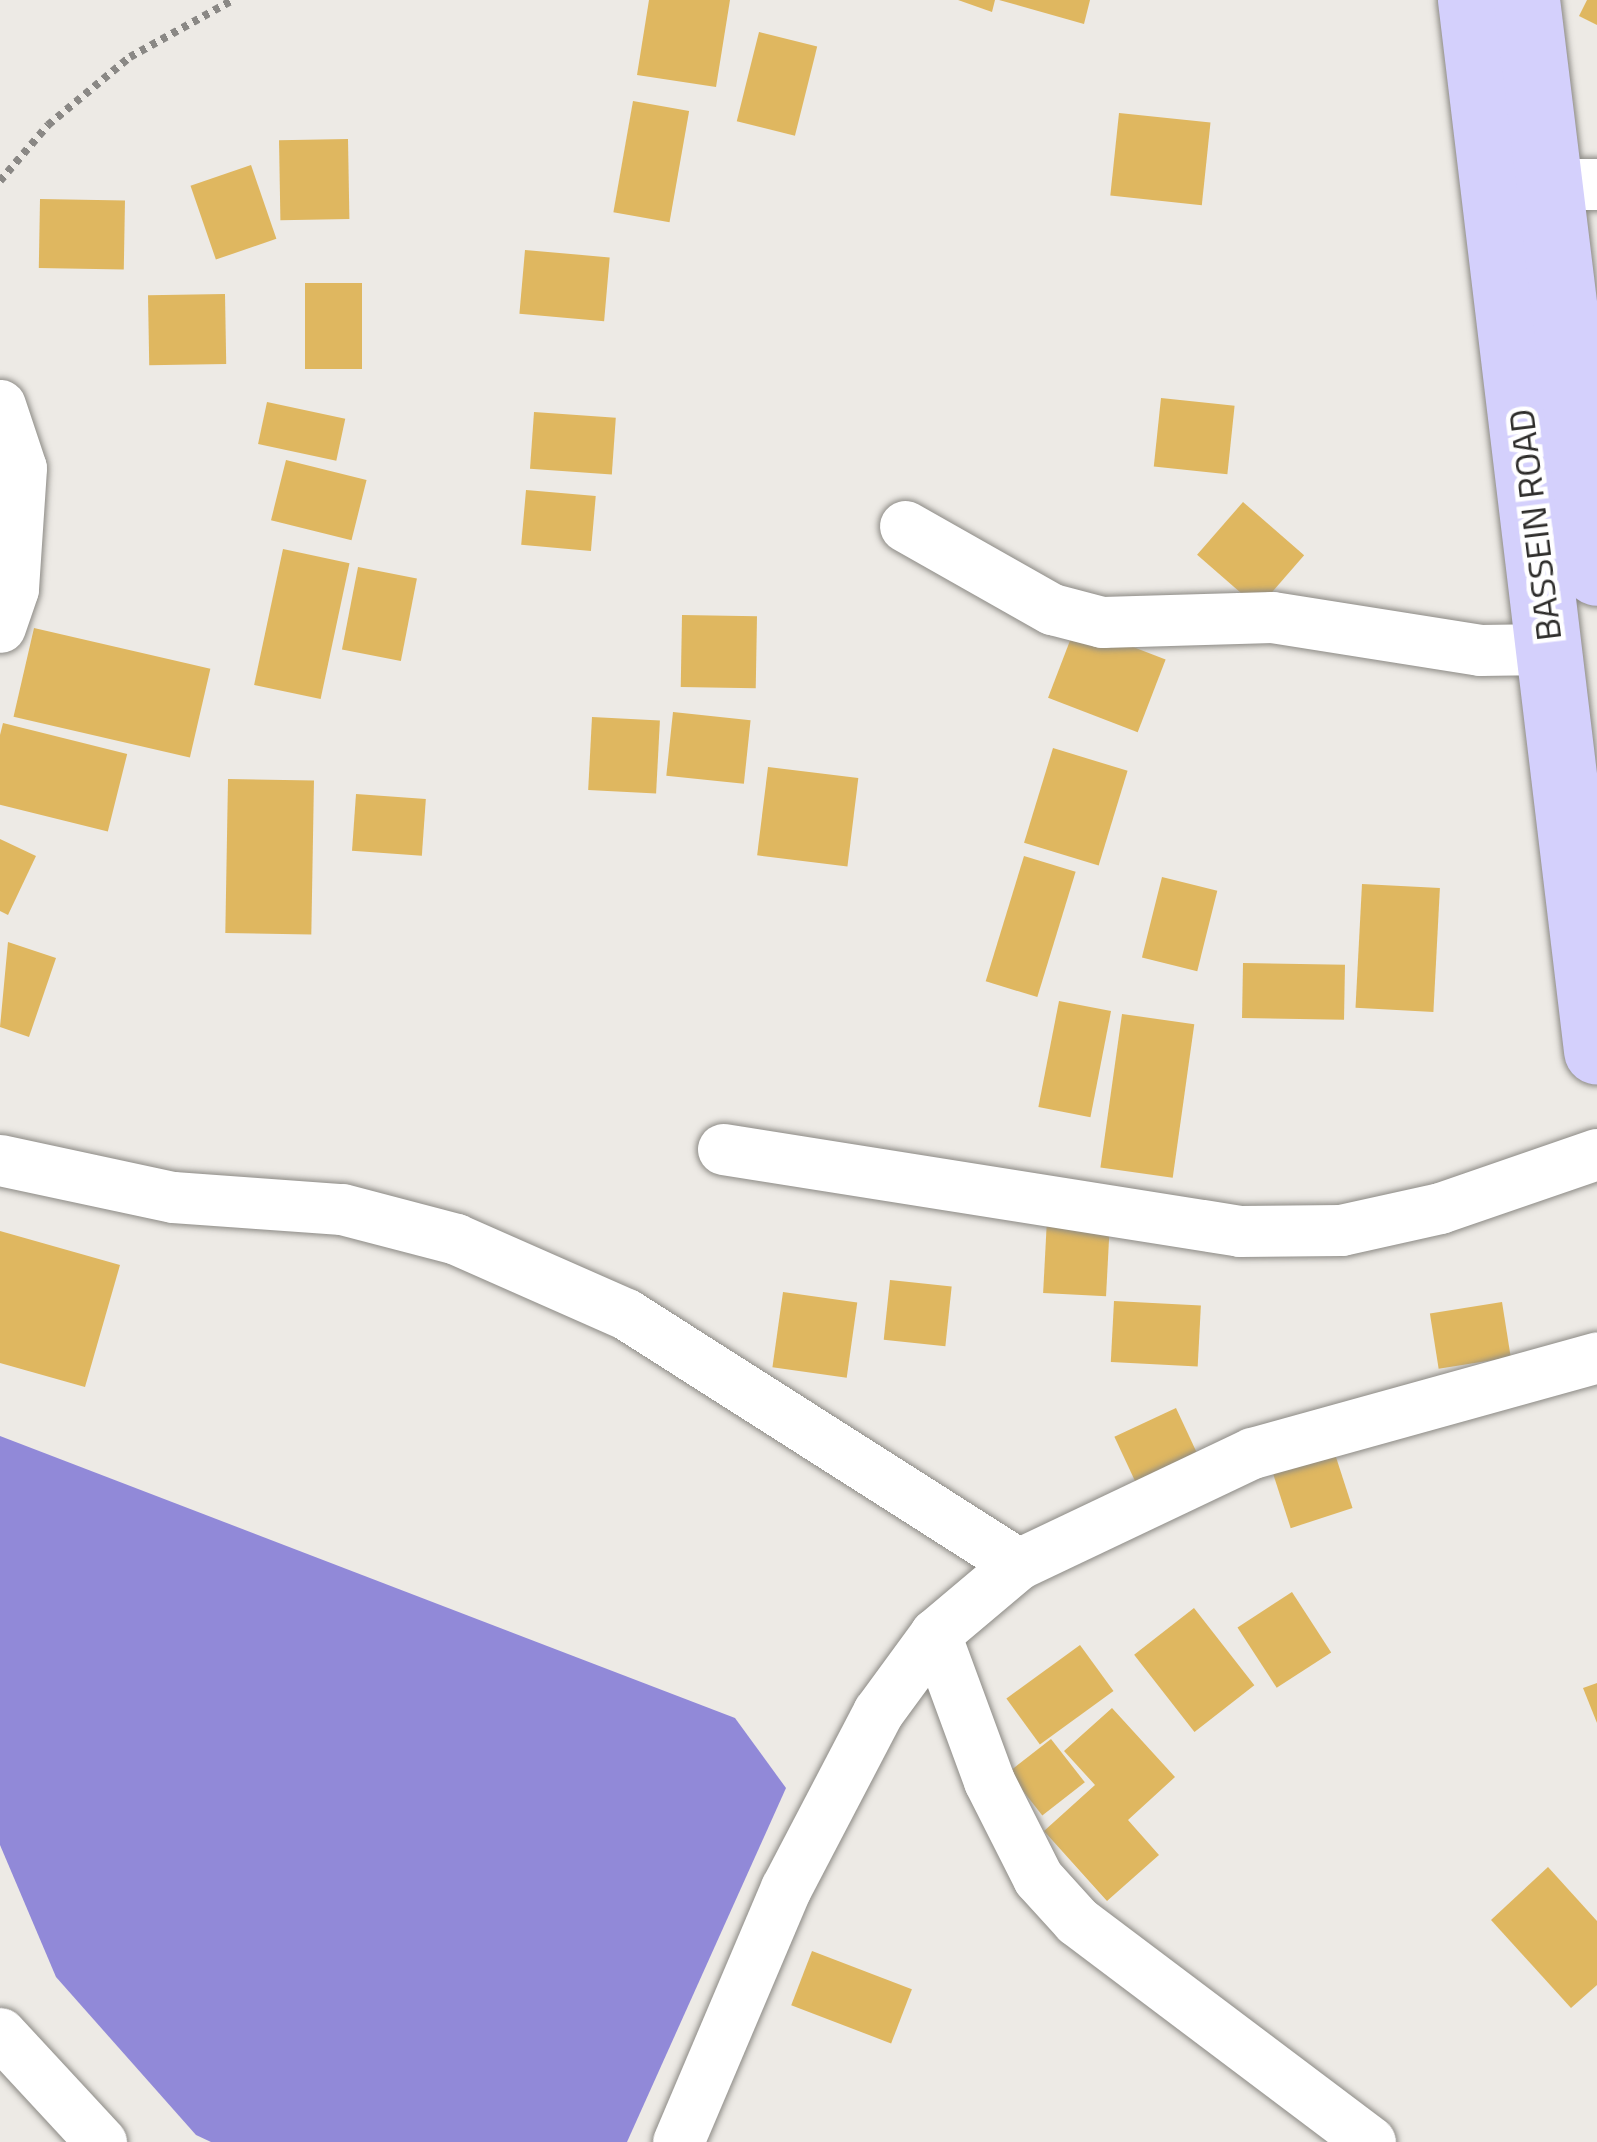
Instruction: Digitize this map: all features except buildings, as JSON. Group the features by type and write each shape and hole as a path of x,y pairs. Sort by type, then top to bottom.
{"main road":[{"name":"BASSEIN ROAD","path":"1471,0 1597,1051"},
{"name":"BASSEIN ROAD","path":"1527,0 1572,184 1597,573"}],"street":[{"path":"0,405 21,468 13,590 0,627"},
{"path":"905,526 1052,609 1102,622 1272,616 1480,650 1548,649"},
{"path":"723,1149 1240,1231 1342,1230 1440,1208 1597,1154"},
{"path":"0,1160 173,1197 342,1209 456,1239 626,1314 1018,1564"},
{"path":"677,2142 786,1888 878,1712 935,1634 1018,1564 1252,1454 1597,1357"},
{"path":"935,1634 989,1781 1038,1878 1077,1921 1370,2142"},
{"path":"0,2033 101,2142"}],"path":[{"path":"0,181 48,125 130,57 232,0"}],"shaded area":[{"path":"0,1436 735,1718 786,1788 627,2142 211,2142 196,2135 56,1977 0,1845"}]}
